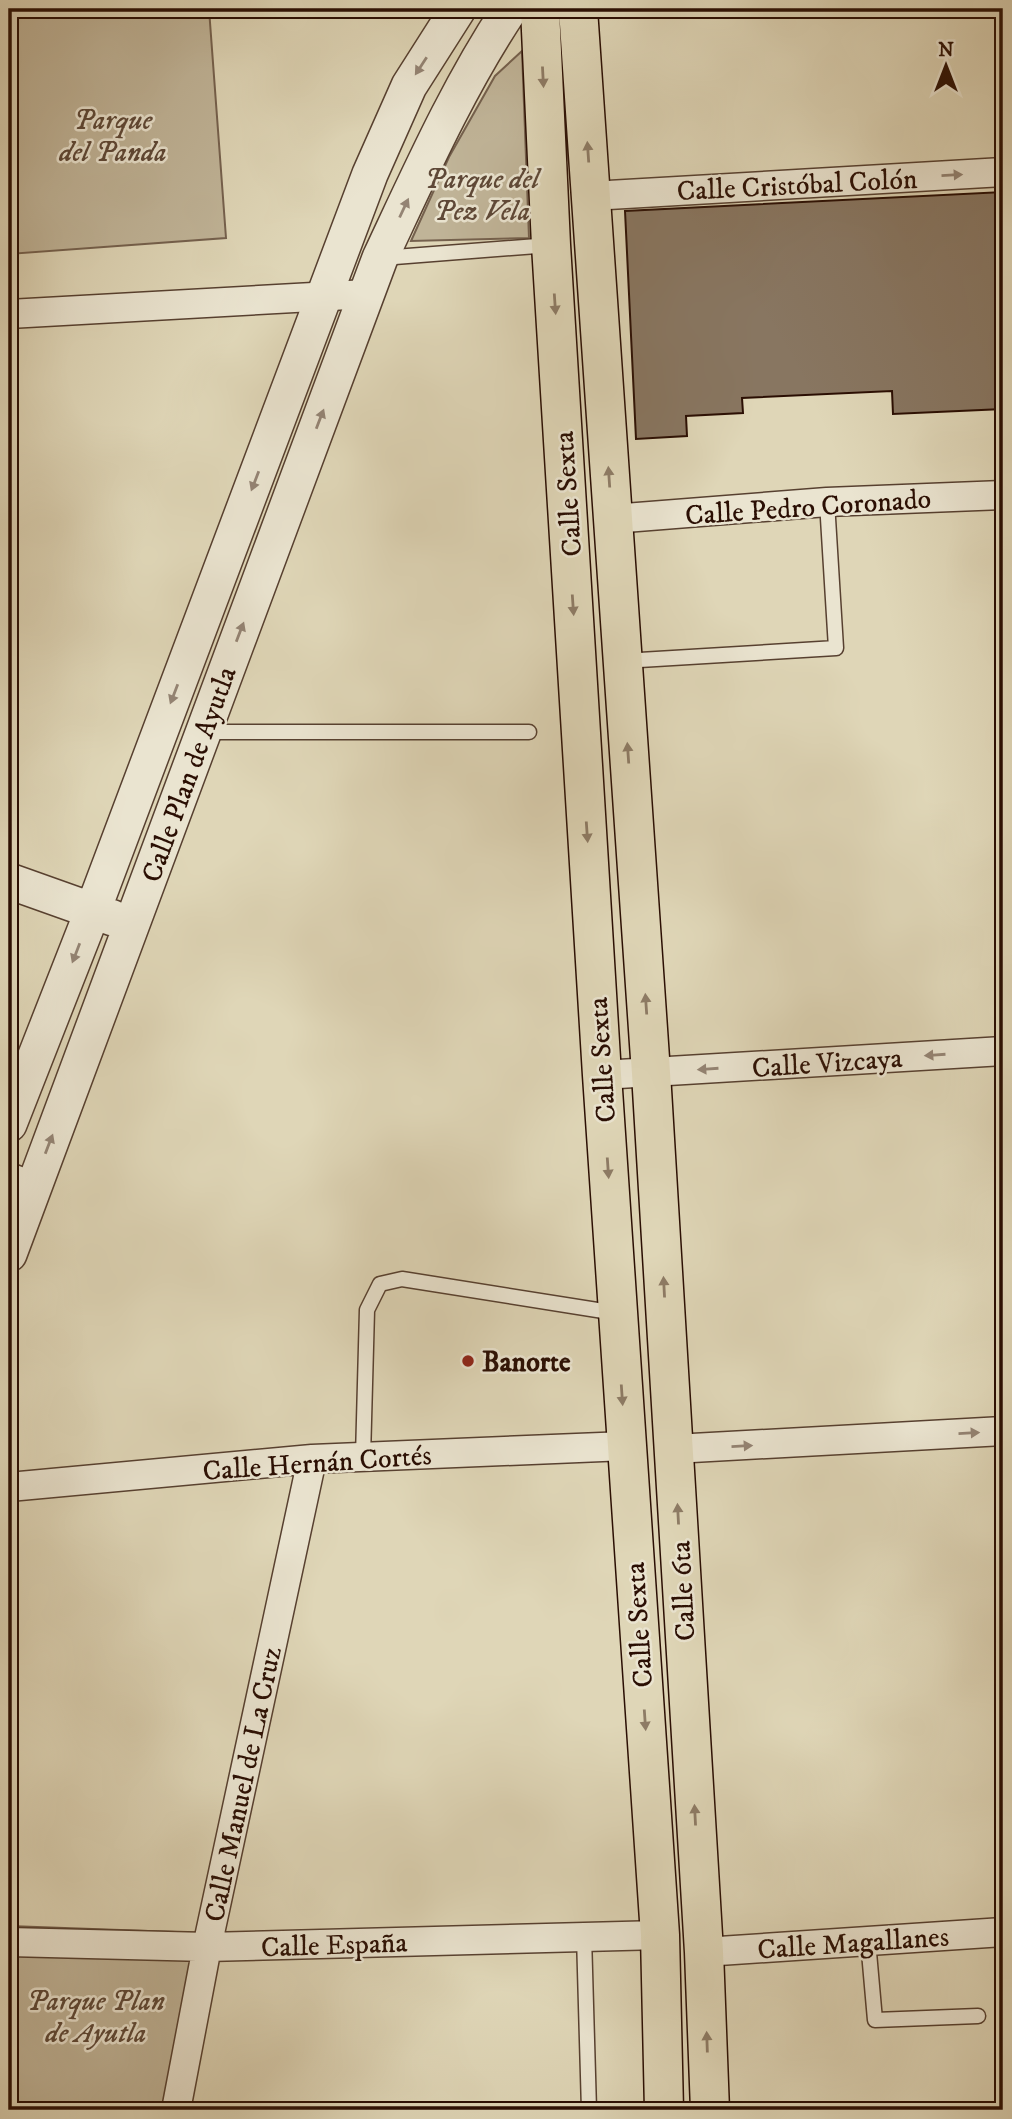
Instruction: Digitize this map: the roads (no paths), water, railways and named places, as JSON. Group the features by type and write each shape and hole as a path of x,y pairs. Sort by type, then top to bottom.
{"main road":[{"name":"Calle Sexta","path":"540,9 551,245 602,1075 660,1935 664,2110"},
{"name":"Calle Sexta","path":"579,9 651,1073"},
{"name":"Calle 6ta","path":"651,1073 704,1952 710,2110"}],"street":[{"name":"Calle Plan de Ayutla","path":"9,1124 93,910 370,174 409,86 458,9"},
{"name":"Calle Plan de Ayutla","path":"9,1254 21,1182 132,926 380,258 469,76 510,9"},
{"name":"Calle Cristóbal Colón","path":"591,197 1003,172"},
{"path":"9,314 367,294"},
{"name":"Calle Pedro Coronado","path":"612,519 827,502 1003,495"},
{"path":"9,881 132,926"},
{"name":"Calle Vizcaya","path":"602,1075 1003,1051"},
{"path":"674,1450 1003,1431"},
{"name":"Calle Hernán Cortés","path":"9,1487 312,1459 626,1446"},
{"name":"Calle Manuel de La Cruz","path":"176,2110 207,1947 312,1459"},
{"name":"Calle Magallanes","path":"704,1952 1003,1933"},
{"name":"Calle España","path":"9,1941 207,1947 660,1935"}],"lane":[{"path":"380,258 551,245"},
{"path":"622,662 836,648 827,502"},
{"path":"202,732 529,732"},
{"path":"363,1457 367,1310 380,1284 402,1279 617,1314"},
{"path":"584,1936 589,2110"},
{"path":"868,1941 874,2020 978,2016"}],"place":[{"name":"Banorte","path":"468,1361"}],"park label":[{"name":"Parque del Panda","path":"113,135"},
{"name":"Parque del Pez Vela","path":"482,194"},
{"name":"Parque Plan de Ayutla","path":"96,2016"}]}
